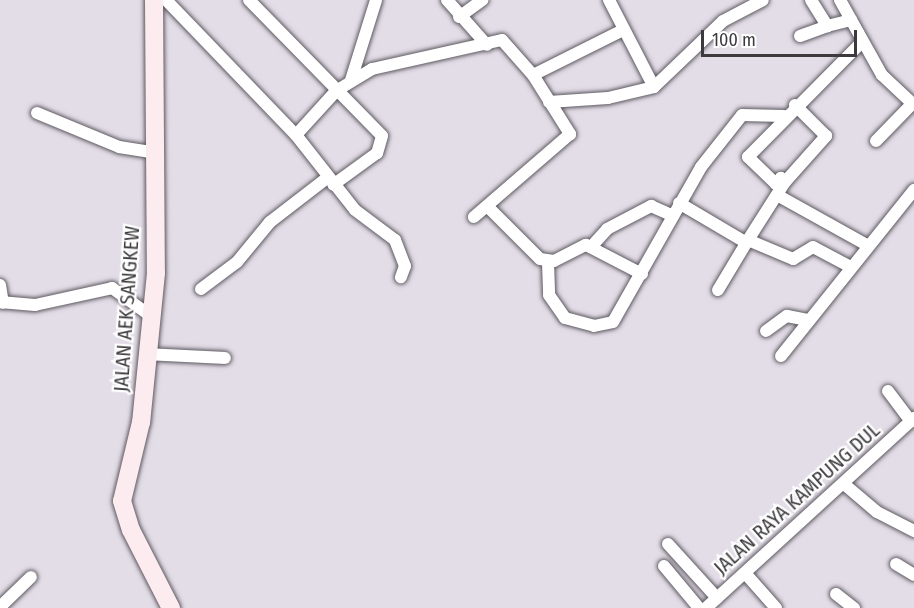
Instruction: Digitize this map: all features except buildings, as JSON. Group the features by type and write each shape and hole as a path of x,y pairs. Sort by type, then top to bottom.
{"street":[{"name":"JALAN AEK SANGKEW","path":"154,0 156,153 151,316 141,422 122,501 130,530 165,606"},
{"path":"166,0 296,135 330,182 400,246 401,277"},
{"path":"201,289 237,262 270,222 383,144 378,129 336,91 249,0"},
{"path":"351,80 376,0"},
{"path":"447,0 459,17 487,45"},
{"path":"459,17 482,0"},
{"path":"609,0 654,87"},
{"path":"549,102 608,98 654,87 723,21 763,0"},
{"path":"811,0 827,26"},
{"path":"840,0 882,75 913,104 876,141"},
{"path":"800,36 851,20"},
{"path":"534,75 623,30"},
{"path":"296,135 336,91 351,80 394,61 487,45 502,40 534,75 549,102 569,129 566,142 474,217"},
{"path":"785,182 781,178 776,184 748,157 784,116 862,42"},
{"path":"718,290 785,182 826,136 795,105"},
{"path":"37,113 119,147 156,153"},
{"path":"548,262 549,295 558,310 594,326 620,315 679,203 742,115 784,116"},
{"path":"781,356 865,244 914,190"},
{"path":"777,195 816,212 865,244"},
{"path":"679,203 747,241 793,259 813,247 848,266"},
{"path":"487,206 527,250 548,262 591,247 607,229 651,206 673,216"},
{"path":"591,247 642,274"},
{"path":"0,285 2,302 35,305 112,288 151,316"},
{"path":"766,331 787,316 808,320"},
{"path":"146,354 225,358"},
{"path":"888,391 912,420"},
{"name":"JALAN RAYA KAMPUNG DUL","path":"706,608 912,420"},
{"path":"844,484 878,512 914,531"},
{"path":"668,544 717,598"},
{"path":"897,564 914,574"},
{"path":"664,566 699,608"},
{"path":"745,573 776,608"},
{"path":"0,607 31,577"},
{"path":"836,594 854,608"}]}
